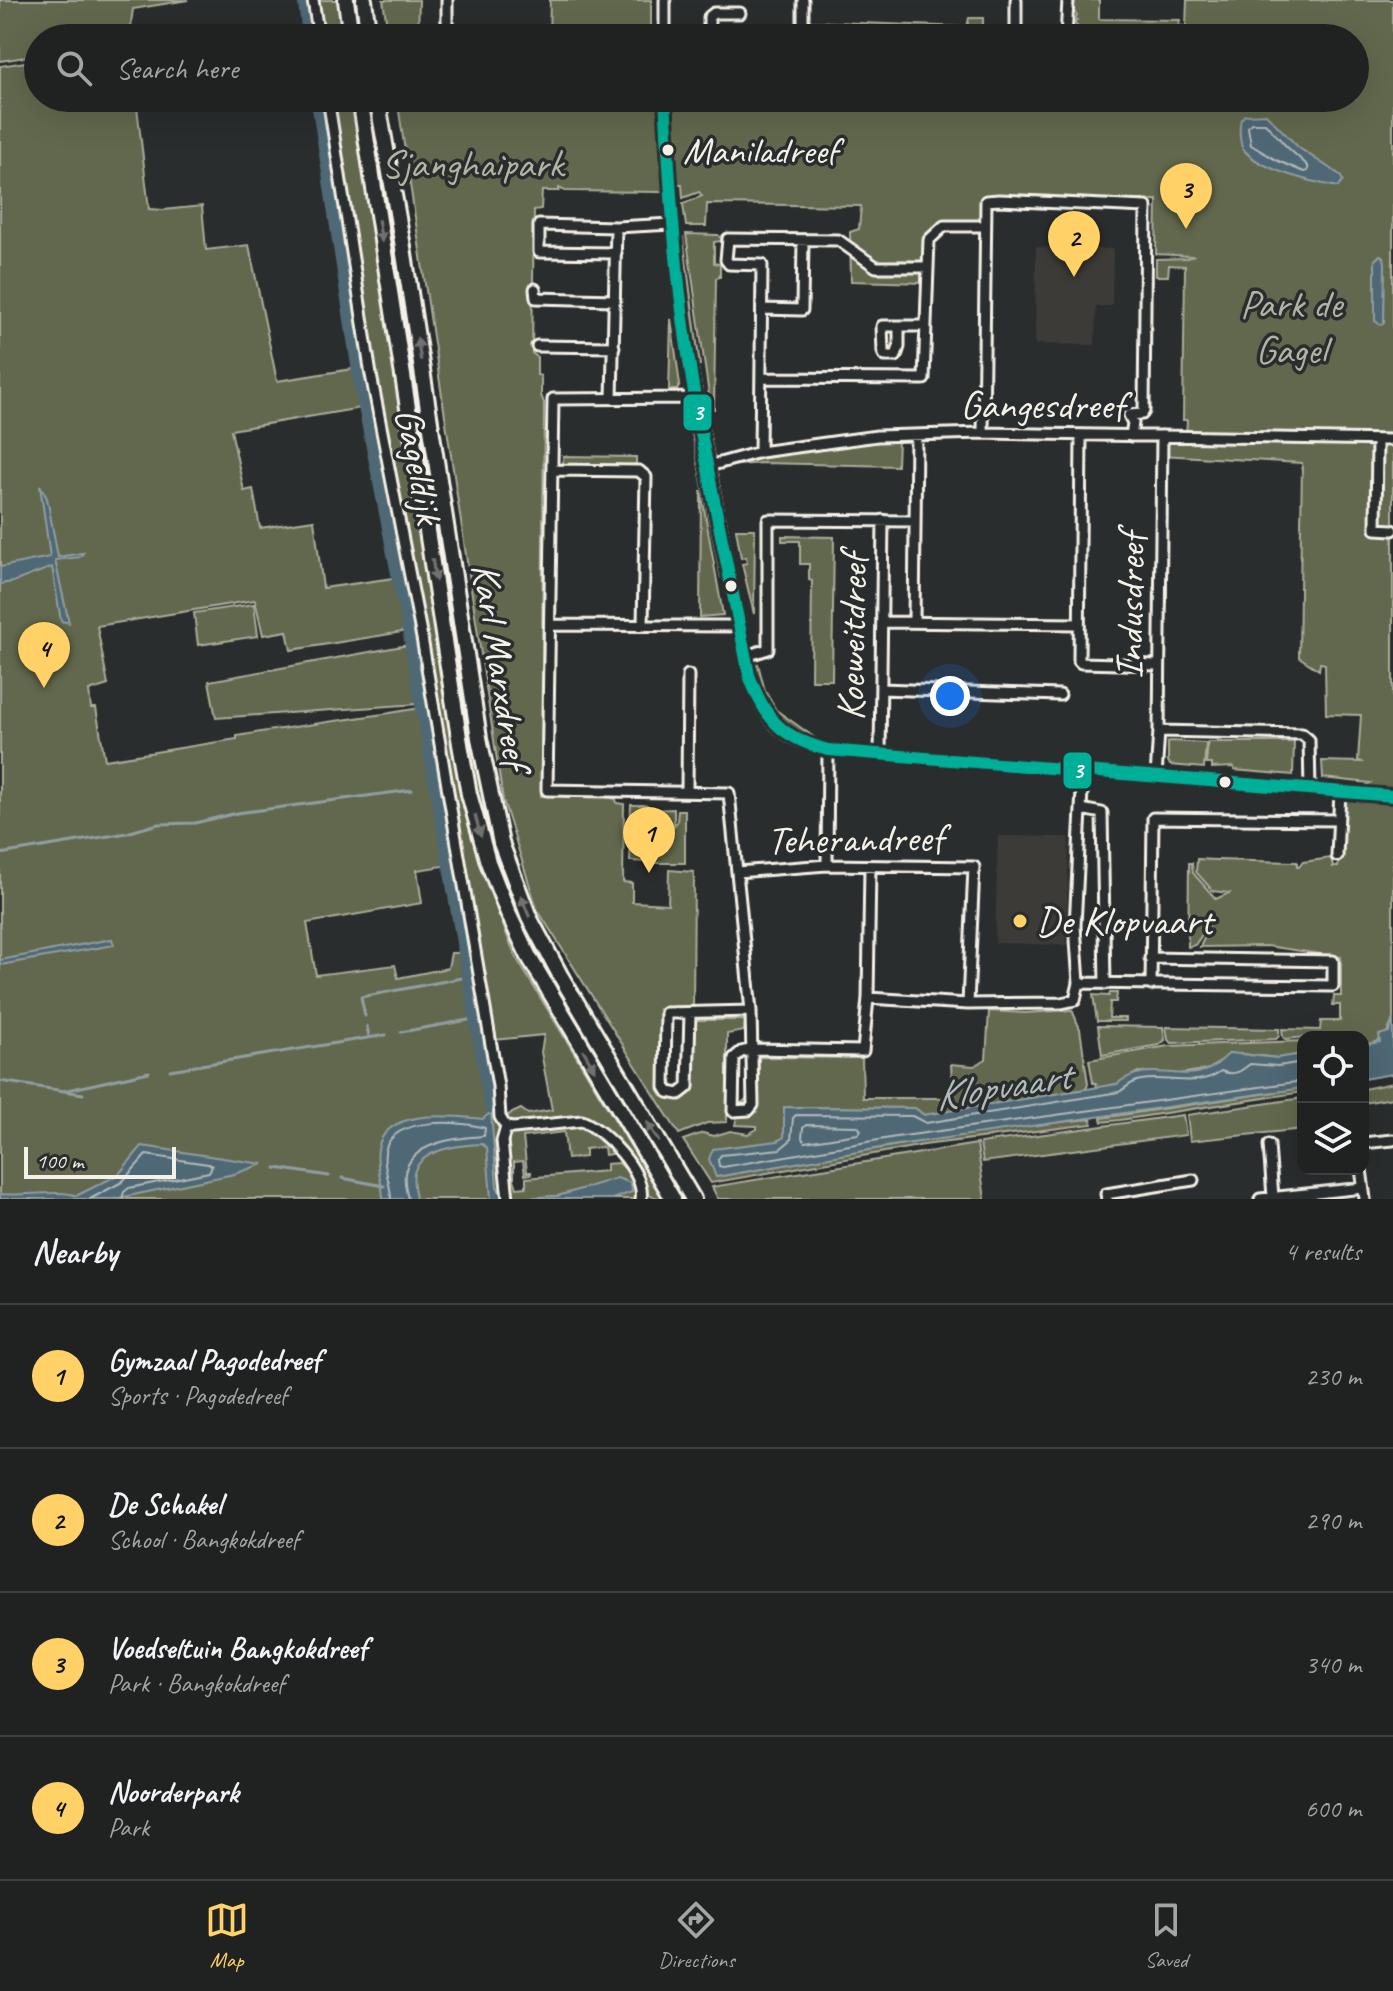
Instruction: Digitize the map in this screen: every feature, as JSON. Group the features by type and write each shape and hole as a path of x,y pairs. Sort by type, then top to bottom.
{"highway":[{"path":"346,0 349,24"},
{"path":"364,0 367,24"},
{"name":"Karl Marxdreef","path":"362,112 460,744 469,794 488,862 529,957 673,1199"},
{"name":"Karl Marxdreef","path":"379,112 488,794 501,843 529,917 560,975 693,1199"}],"street":[{"path":"313,0 317,24"},
{"path":"447,0 447,24"},
{"path":"665,0 665,24"},
{"path":"803,0 803,24"},
{"path":"1016,0 1016,24"},
{"path":"1067,24 1068,0"},
{"path":"709,24 709,17 714,13 740,13"},
{"name":"Gageldijk","path":"330,112 371,375 422,638 475,963 494,1058 500,1117 506,1127 502,1141 508,1198"},
{"path":"666,112 672,224 696,398 746,656 757,699 773,724 794,739 828,750 1393,796"},
{"path":"983,433 986,201 1146,207 1144,411 1129,415 1133,423 1131,436"},
{"path":"616,253 539,252 539,225 616,227 672,224"},
{"path":"762,378 924,379 929,240 944,226 985,226"},
{"path":"612,399 616,227"},
{"path":"762,309 802,310 803,240"},
{"path":"760,452 762,265 729,264 726,260 726,241 838,240 876,267 927,267"},
{"path":"535,289 536,298 615,300"},
{"path":"899,327 925,326"},
{"path":"537,346 614,347"},
{"path":"696,398 553,399 547,790 729,793 754,1049 753,1105 749,1110 733,1111 734,1058 741,1052 754,1049 863,1051 868,998 870,867"},
{"name":"Gangesdreef","path":"709,466 760,452 838,439 916,435 983,433 1393,440"},
{"name":"Koeweitdreef","path":"914,621 916,435"},
{"path":"1081,435 1079,661 1158,665"},
{"name":"Indusdreef","path":"1156,777 1162,436"},
{"path":"1377,440 1376,529 1393,530"},
{"path":"553,470 639,471 646,477 643,625"},
{"path":"746,656 768,649 768,520 914,521"},
{"name":"Koeweitdreef","path":"880,754 883,520"},
{"path":"882,622 1078,624"},
{"path":"550,625 740,626"},
{"path":"687,791 688,675"},
{"path":"881,689 1060,695"},
{"path":"1159,731 1302,734 1309,740 1310,789"},
{"path":"827,865 828,750"},
{"path":"868,998 968,1004 1061,1003 1075,1000 1079,983 1075,926 1083,771"},
{"path":"1337,856 1340,791"},
{"path":"1081,809 1102,813 1105,984"},
{"path":"1151,985 1153,818 1338,820"},
{"name":"Teherandreef","path":"737,872 827,865 974,867 968,1004"},
{"path":"1079,983 1333,986 1333,961 1150,958"},
{"path":"690,1013 688,1087 679,1094 668,1092 665,1087 666,1013 751,1011"},
{"path":"506,1127 582,1121 590,1124 630,1165 640,1181 641,1199"},
{"path":"1369,1142 1393,1140"},
{"path":"1269,1145 1273,1197"},
{"path":"1362,1175 1365,1199"},
{"path":"1107,1199 1106,1194 1193,1180"},
{"path":"1260,1199 1363,1188"}],"shaded area":[{"path":"1036,247 1113,249 1112,306 1096,306 1095,345 1035,344"},
{"path":"998,836 1069,837 1066,945 995,943"}],"green space":[{"path":"0,0 188,0 133,9 131,24 24,24 24,57 0,61"},
{"path":"318,0 339,0 342,24 321,24"},
{"name":"Sjanghaipark","path":"383,0 419,0 418,24 387,24"},
{"path":"550,0 651,0 651,24 549,24"},
{"name":"Park de Gagel","path":"1073,0 1099,0 1099,19 1180,20 1179,24 1075,24 1077,15 1071,8"},
{"name":"Park de Gagel","path":"1187,0 1393,0 1393,1019 1383,1038 1369,1044 1369,1031 1297,1031 1297,1038 1283,1037 1282,1029 1320,1030 1321,1021 1340,1021 1340,1005 1333,1005 1334,996 1341,996 1341,957 1267,946 1200,947 1208,926 1195,945 1188,947 1189,863 1192,863 1193,873 1216,899 1229,893 1213,891 1196,872 1197,859 1297,862 1299,867 1303,862 1331,858 1333,867 1338,867 1343,801 1370,783 1323,778 1322,761 1361,762 1358,760 1361,715 1326,714 1325,664 1320,663 1319,670 1299,657 1302,463 1161,455 1162,436 1186,435 1187,420 1183,420 1185,266 1169,265 1168,276 1156,276 1156,259 1192,256 1156,254 1157,200 986,201 985,226 944,226 929,240 926,283 851,281 850,232 859,229 861,206 707,204 706,226 686,226 683,204 702,196 699,192 683,198 682,184 663,184 663,192 565,191 559,188 559,191 542,191 541,209 534,210 532,353 537,357 537,375 541,376 544,403 541,796 600,796 624,804 623,882 632,883 632,902 668,904 669,870 694,872 693,1008 659,1009 668,1096 691,1088 694,1020 745,1020 744,1031 727,1034 727,1122 707,1123 679,1134 537,909 503,800 399,112 1369,112 1369,24 1186,24"},
{"path":"969,18 983,18 983,24 968,24"},
{"path":"807,21 887,24 807,24"},
{"path":"24,62 24,112 138,112 149,209 202,206 206,250 249,245 277,381 359,368 367,407 231,430 244,491 253,489 260,528 314,520 323,588 401,577 409,631 291,650 287,631 263,635 255,600 97,626 108,685 89,691 91,708 96,708 105,760 433,706 457,852 449,854 450,865 417,870 422,903 307,923 316,975 395,965 398,978 448,968 451,953 466,953 468,964 475,963 500,1110 506,1116 521,1109 528,1114 552,1110 541,1052 544,1035 494,1040 421,606 372,359 334,112 355,112 458,769 475,842 517,959 663,1199 647,1195 647,1199 594,1199 617,1179 558,1196 516,1199 0,1199 0,66","holes":["580,1116 601,1125 631,1158 647,1192 639,1193 631,1175 619,1163 606,1164 606,1171 526,1178 526,1187 517,1188 514,1162 523,1161 525,1175 531,1174 527,1172 523,1137 564,1132 567,1159 585,1157 585,1149 604,1147 605,1155 611,1154 599,1136 579,1125 520,1131 509,1135 507,1119 512,1123"]},
{"path":"367,112 376,112 476,757 492,837 523,919 686,1199 630,1107 617,1095 554,991 502,889 464,758"},
{"path":"686,234 718,235 721,238 721,241 714,242 714,263 720,264 720,277 716,278 714,409 711,409"},
{"path":"680,237 683,237 700,365 697,366"},
{"path":"671,319 680,385 677,390 669,390"},
{"path":"691,428 694,428 721,578"},
{"path":"898,440 897,466 762,463 728,466 804,450"},
{"path":"563,456 636,457 636,467 563,466"},
{"path":"701,491 723,615 700,617"},
{"path":"736,529 755,531 754,614 742,564 747,563 746,557 741,558"},
{"path":"782,536 834,537 832,680 811,680 812,581 809,580 809,564 800,564 800,541 782,541"},
{"path":"254,604 258,636 198,645 194,613"},
{"path":"414,644 424,702 216,718 209,681"},
{"path":"758,664 765,691 776,710 825,745 797,734 777,717 757,681 753,666"},
{"path":"1170,741 1206,743 1204,768 1170,765"},
{"path":"1208,742 1294,742 1293,775 1234,770 1234,767 1212,768 1212,764 1206,764"},
{"path":"631,805 647,805 647,810 674,809 674,823 652,843 639,828 630,827"},
{"path":"678,810 685,810 685,863 652,863 653,849 677,822"},
{"path":"631,832 638,833 649,846 650,862 630,861"},
{"path":"1110,993 1117,993 1116,1002 1110,1002 1109,1018 1126,1018 1126,1021 1097,1021 1093,995 1109,996"},
{"path":"1072,1010 1080,1029 1088,1084 1086,1089 924,1115 915,1108 784,1107 784,1137 716,1177 997,1130 1091,1119 1092,1124 924,1145 711,1183 683,1140 703,1133 714,1136 730,1131 748,1134 757,1129 757,1126 735,1125 740,1104 758,1090 759,1057 862,1058 863,1098 946,1098 953,1096 951,1064 974,1066 986,1059 989,1011 1025,1013"},
{"path":"1098,1026 1163,1027 1165,1040 1159,1045 1102,1055"},
{"path":"1166,1027 1279,1029 1279,1036 1276,1039 1172,1043 1168,1040"},
{"path":"1297,1041 1297,1055 1278,1058 1242,1054 1210,1069 1179,1074 1138,1072 1117,1084 1097,1088 1093,1083 1089,1060 1168,1046"},
{"path":"1393,1083 1393,1098 1369,1102 1369,1088"},
{"path":"1297,1089 1297,1093 1120,1120 1102,1122 1101,1118"},
{"path":"1297,1099 1297,1130 1190,1141 1187,1115"},
{"path":"1183,1115 1186,1135 983,1162 980,1143"},
{"path":"977,1144 985,1199 718,1199 712,1187"}],"water":[{"path":"1266,114 1299,148 1340,175 1343,181 1338,187 1275,170 1244,150 1240,135 1241,119 1245,115"},
{"path":"1380,255 1384,257 1385,264 1384,323 1381,325 1375,321 1375,260"},
{"path":"40,485 47,498 58,557 83,553 80,557 55,560 69,623 61,621 52,567 0,584 0,567 50,557"},
{"path":"112,939 114,945 0,965 0,960"},
{"path":"1393,1019 1393,1074 1369,1078 1369,1044 1380,1042 1379,1035 1389,1032"},
{"path":"1230,1053 1277,1058 1297,1055 1297,1089 897,1145 716,1177 709,1159 713,1149 778,1141 784,1137 784,1107 915,1108 924,1115 1117,1084 1140,1073 1186,1074 1212,1068"},
{"path":"491,1112 497,1186 503,1199 491,1199 487,1148 482,1144 443,1150 425,1158 414,1173 416,1199 383,1199 378,1149 383,1136 393,1126 422,1117 483,1119"},
{"path":"142,1146 263,1164 234,1174 114,1199 0,1199 0,1194 62,1193 76,1196 118,1175"},
{"path":"617,1178 631,1183 632,1192 612,1199 505,1199 558,1196"}],"waterway":[{"path":"303,0 306,24"},
{"path":"318,112 360,389 409,637 490,1108"},
{"path":"0,854 127,833 158,824 195,823 237,813 412,790"},
{"path":"365,1016 361,997 467,977"},
{"path":"401,1032 474,1019"},
{"path":"367,1026 369,1037"},
{"path":"170,1070 386,1035"},
{"path":"63,1091 149,1072"},
{"path":"0,1081 83,1094"},
{"path":"276,1168 329,1176"},
{"path":"342,1178 384,1186"}],"transit line":[{"name":"3","path":"666,112 679,284 704,447 749,675 762,704 777,725 798,740 828,750 1393,796"}],"place":[{"name":"Maniladreef","path":"668,150"},
{"name":"Voedseltuin Bangkokdreef","path":"1186,229"},
{"name":"De Schakel","path":"1074,277"},
{"name":"Noorderpark","path":"44,688"},
{"name":"Gymzaal Pagodedreef","path":"649,873"},
{"name":"De Klopvaart","path":"1020,921"}],"water label":[{"name":"Klopvaart","path":"1002,1086"}]}
